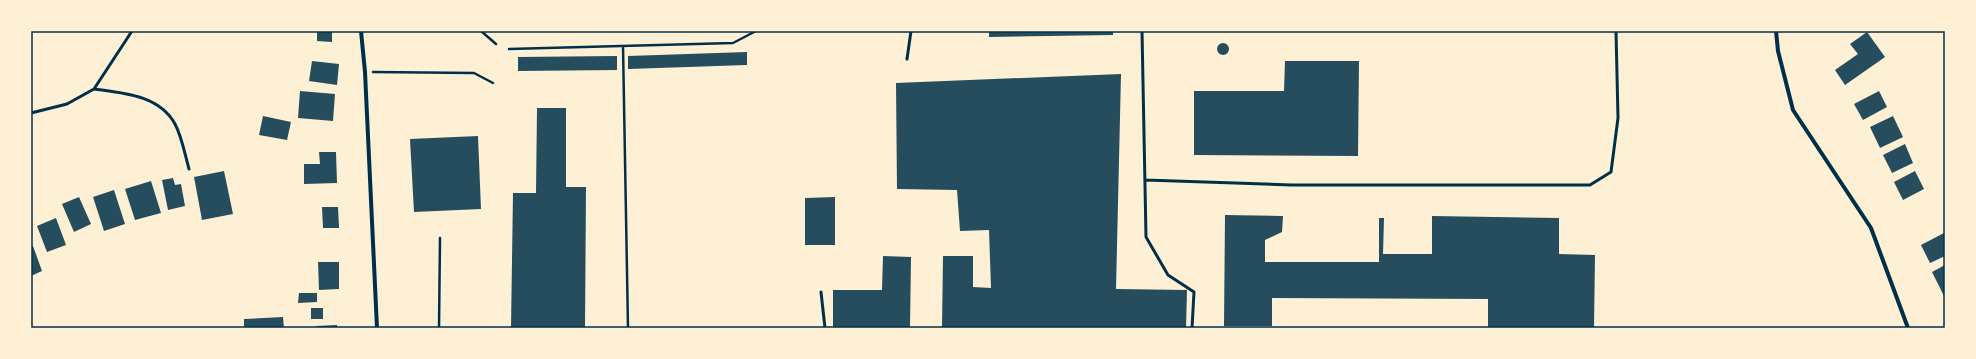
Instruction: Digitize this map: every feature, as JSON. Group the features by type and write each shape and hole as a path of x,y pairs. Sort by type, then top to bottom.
{"street":[{"path":"361,31 365,72 377,328"},
{"path":"1776,31 1778,51 1793,110 1871,228 1908,328"}],"lane":[{"path":"31,113 66,104 94,89 132,31"},
{"path":"907,59 911,31"},
{"path":"1142,31 1146,237 1168,275 1194,292 1192,328"},
{"path":"1145,180 1291,185 1590,185 1612,172 1618,118 1616,31"},
{"path":"94,89 133,94 159,106 175,124 189,169"},
{"path":"821,292 825,328"}],"path":[{"path":"481,31 496,44"},
{"path":"509,49 733,43 756,31"},
{"path":"624,46 628,328"},
{"path":"365,72 474,73 493,83"},
{"path":"439,328 440,238"}],"building":[{"path":"317,31 332,31 332,42 317,41"},
{"path":"989,31 1113,31 1113,35 989,37"},
{"path":"1867,32 1885,57 1845,85 1835,70 1858,54 1850,44"},
{"path":"1221,43 1225,43 1229,49 1225,55 1221,55 1217,51 1217,47"},
{"path":"747,52 747,65 628,69 628,56"},
{"path":"617,56 617,70 518,71 518,57"},
{"path":"312,61 339,64 337,85 309,81"},
{"path":"1285,61 1359,61 1358,156 1194,155 1194,91 1284,91"},
{"path":"1121,74 1116,289 1187,290 1186,328 942,328 943,256 973,256 973,287 991,288 989,230 960,231 957,190 897,189 896,83"},
{"path":"300,91 335,94 333,121 298,118"},
{"path":"1879,91 1887,107 1863,120 1854,104"},
{"path":"537,108 566,108 566,187 586,187 585,328 511,328 513,193 536,193"},
{"path":"263,116 291,122 287,140 259,135"},
{"path":"1893,116 1903,137 1880,148 1870,127"},
{"path":"478,136 481,209 414,212 410,139"},
{"path":"1905,144 1913,163 1892,173 1883,155"},
{"path":"319,152 336,152 337,183 304,184 304,164 320,164"},
{"path":"224,171 233,214 202,220 194,177"},
{"path":"1915,171 1924,189 1903,200 1894,182"},
{"path":"173,178 175,185 181,184 185,206 168,210 162,180"},
{"path":"151,181 161,213 135,220 125,189"},
{"path":"114,190 125,224 104,231 93,197"},
{"path":"79,197 91,224 74,232 62,204"},
{"path":"835,197 835,245 805,245 805,198"},
{"path":"322,207 338,207 339,228 323,228"},
{"path":"1225,215 1283,216 1282,232 1265,240 1265,262 1379,262 1379,218 1384,218 1383,254 1432,254 1432,216 1559,218 1559,254 1595,255 1594,328 1488,328 1488,299 1272,298 1272,326 1224,326"},
{"path":"56,218 66,245 47,252 37,226"},
{"path":"1944,233 1945,256 1930,263 1921,245"},
{"path":"33,246 42,271 31,276 31,247"},
{"path":"883,256 911,257 910,328 833,328 833,290 882,290"},
{"path":"318,262 339,262 339,289 319,290"},
{"path":"1945,265 1945,298 1932,272"},
{"path":"299,293 317,293 317,302 298,303"},
{"path":"311,308 323,308 323,319 311,319"},
{"path":"283,317 284,328 244,328 244,319"},
{"path":"337,325 337,328 316,328 316,326"}]}
